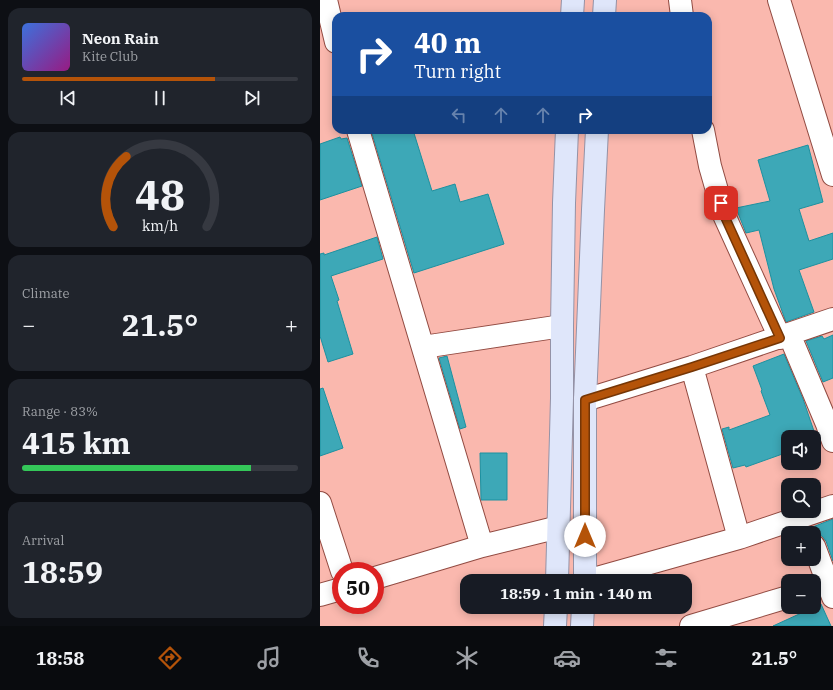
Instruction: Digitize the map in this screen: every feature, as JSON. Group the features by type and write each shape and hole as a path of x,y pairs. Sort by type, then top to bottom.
{"main road":[{"path":"572,0 572,12"},
{"path":"604,12 605,0"},
{"path":"557,574 560,527 562,326 567,134"},
{"path":"585,574 585,400 592,210 597,134"},
{"path":"555,626 556,614"},
{"path":"582,626 583,614"}],"street":[{"path":"326,0 332,25"},
{"path":"680,0 682,12"},
{"path":"779,0 833,175"},
{"path":"359,134 482,546"},
{"path":"704,134 710,166 724,215 827,424 833,442"},
{"path":"585,400 692,367 833,319"},
{"path":"423,348 562,326"},
{"path":"692,367 739,538"},
{"path":"320,503 339,562"},
{"path":"610,574 739,538 806,524 833,506"},
{"path":"384,575 482,546 560,527"},
{"path":"820,566 827,589"},
{"path":"320,595 332,592"},
{"path":"691,626 732,620 781,599"}],"building":[{"path":"372,134 414,134 432,191 455,184 460,202 488,194 504,244 414,273"},
{"path":"340,137 341,139 347,138 362,186 320,200 320,144"},
{"path":"808,145 823,202 799,209 809,241 833,233 833,259 799,270 814,312 786,322 774,289 759,230 746,233 736,208 770,201 758,160"},
{"path":"377,237 383,259 331,276 353,354 328,362 320,336 320,254 324,253 324,255"},
{"path":"833,335 833,378 823,382 806,341 822,336 824,339"},
{"path":"784,354 803,399 814,430 781,430 781,454 746,467 745,465 733,468 722,429 729,427 729,430 770,415 753,366"},
{"path":"447,356 466,427 460,429 439,358"},
{"path":"323,388 343,448 320,456 320,389"},
{"path":"480,453 507,453 507,500 481,500"},
{"path":"833,519 833,561 826,541 821,536 821,526 815,526"},
{"path":"821,604 831,626 773,626 799,614 821,614"}],"route":[{"path":"585,536 585,400 780,338 724,215 721,203"}]}
